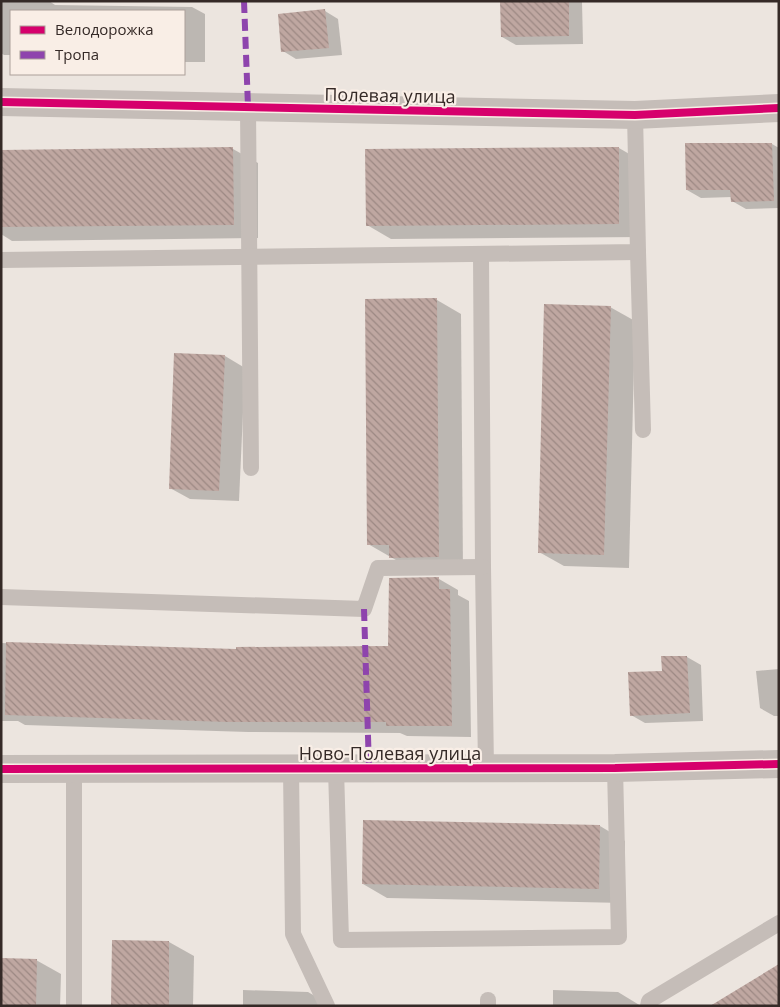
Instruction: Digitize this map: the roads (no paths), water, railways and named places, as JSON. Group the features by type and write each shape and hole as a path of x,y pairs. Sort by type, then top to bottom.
{"street":[{"name":"Полевая улица","path":"1,102 635,115 779,108"},
{"name":"Ново-Полевая улица","path":"1,770 614,768 779,764"}],"lane":[{"path":"248,106 251,468"},
{"path":"635,115 643,430"},
{"path":"1,260 638,252"},
{"path":"481,254 482,567 486,768"},
{"path":"1,598 364,609 378,568 482,567"},
{"path":"336,769 342,940 619,937 614,768"},
{"path":"74,769 74,1006"},
{"path":"291,769 293,934 327,1006"},
{"path":"648,1006 648,1001 779,923"}]}
